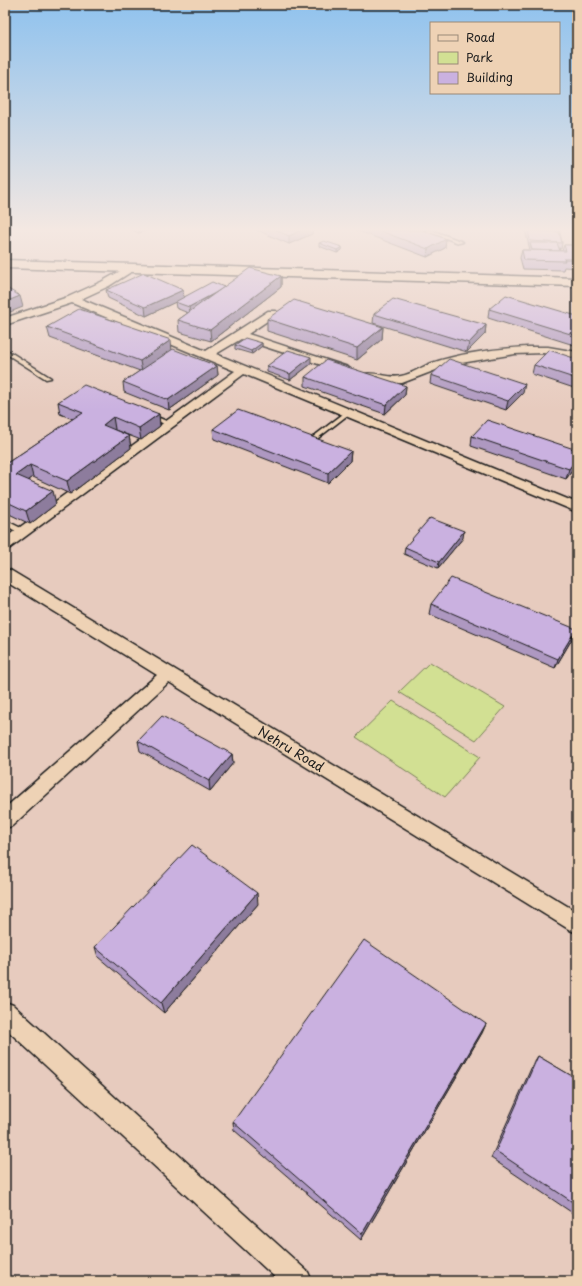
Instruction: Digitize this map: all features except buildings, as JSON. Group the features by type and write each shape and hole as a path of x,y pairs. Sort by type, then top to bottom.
{"street":[{"path":"5,322 72,299 92,290"},
{"path":"72,299 577,508"},
{"path":"207,355 272,313"},
{"path":"240,335 386,381 398,381 409,378 427,368 467,358 538,350 577,355"},
{"path":"5,545 243,370"},
{"name":"Nehru Road","path":"5,574 577,923"},
{"path":"5,820 168,674"},
{"path":"5,1013 299,1281"}],"lane":[{"path":"5,351 48,378"},
{"path":"142,413 169,424"},
{"path":"311,441 347,413"},
{"path":"304,438 318,444"},
{"path":"5,522 23,532"}],"green space":[{"path":"430,662 505,707 476,740 399,692"},
{"path":"393,701 480,757 445,797 356,737"}]}
